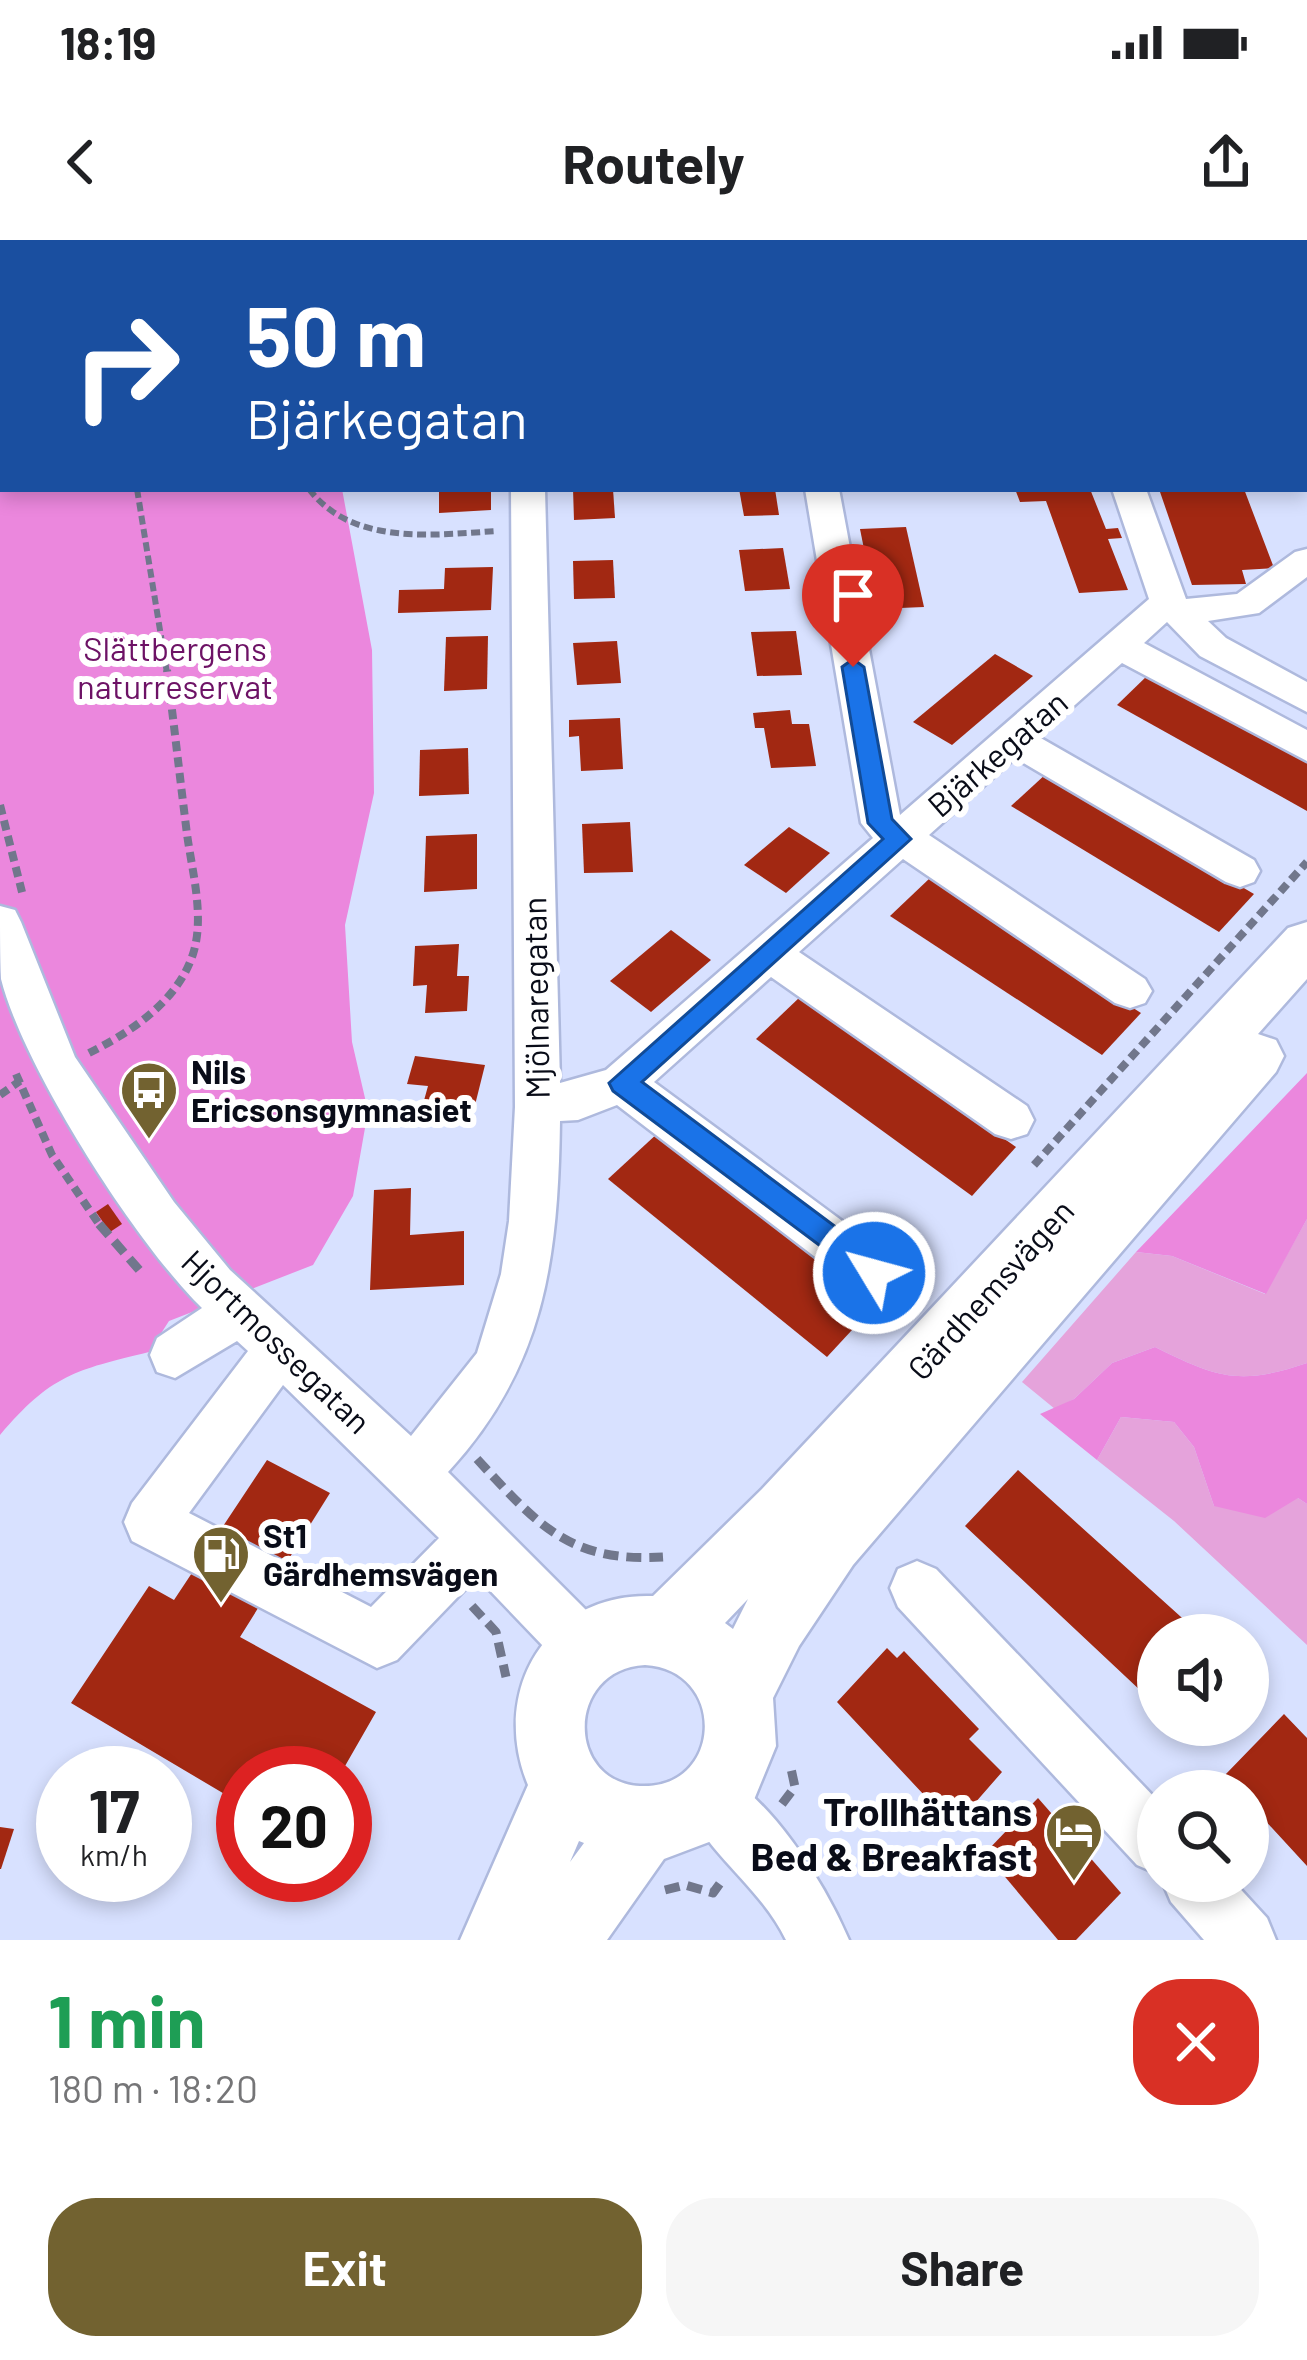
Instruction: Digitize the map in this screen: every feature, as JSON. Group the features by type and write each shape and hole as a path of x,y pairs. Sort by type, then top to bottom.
{"main road":[{"name":"Gärdhemsvägen","path":"668,1630 786,1513 1307,943"},
{"name":"Gärdhemsvägen","path":"712,1797 736,1750 735,1699 774,1621 829,1541 1307,998"},
{"path":"712,1797 680,1820 641,1827 598,1815 566,1783 553,1748 552,1712 564,1677 586,1650 625,1630 668,1630 709,1655 735,1699"},
{"path":"499,1940 566,1783"},
{"path":"561,1940 641,1827"}],"street":[{"path":"823,492 880,823 1130,991"},
{"path":"1130,492 1173,608 1213,647 1307,700"},
{"name":"Mjölnaregatan","path":"412,1472 446,1436 498,1365 528,1256 538,1104 528,509"},
{"path":"1173,608 1246,605 1307,560"},
{"name":"Bjärkegatan","path":"538,1104 578,1101 622,1083 1119,645 1173,608"},
{"path":"1119,645 1307,747"},
{"path":"1012,739 1240,872"},
{"name":"Hjortmossegatan","path":"14,917 157,1217 238,1311 412,1472 586,1650"},
{"path":"769,953 1011,1120"},
{"path":"622,1083 874,1273"},
{"path":"175,1355 238,1311"},
{"path":"283,1350 250,1384 151,1522 377,1640 477,1538"},
{"path":"917,1588 1137,1822"},
{"path":"712,1797 792,1887 818,1940"},
{"path":"1211,1902 1244,1940"}],"path":[{"path":"105,1068 78,1050 172,994 195,951 192,872 175,722 137,492"},
{"path":"310,492 352,522 405,536 528,509"},
{"path":"0,805 14,917"},
{"path":"1019,1182 1307,862"},
{"path":"446,1436 477,1459 531,1518 568,1547 597,1558 632,1562 671,1556"},
{"path":"496,1632 511,1695"}],"shaded area":[{"path":"1307,1219 1307,1363 1263,1375 1229,1375 1155,1347 1112,1363 1074,1399 1055,1409 1022,1382 1136,1252 1172,1256 1265,1294"},
{"path":"1121,1417 1174,1422 1194,1447 1214,1506 1298,1498 1307,1504 1307,1645 1174,1521 1097,1460"}],"green space":[{"name":"Slättbergens naturreservat","path":"0,492 343,492 372,650 374,793 345,925 352,1042 368,1111 353,1196 313,1265 169,1321 149,1352 66,1378 34,1399 0,1435"},
{"path":"1307,1073 1307,1219 1266,1294 1172,1256 1136,1252"},
{"path":"1155,1347 1229,1375 1263,1375 1307,1363 1307,1504 1298,1498 1265,1518 1214,1506 1194,1447 1174,1422 1121,1417 1097,1460 1040,1414 1074,1399 1112,1363"}],"building":[{"path":"439,492 491,492 491,510 439,513"},
{"path":"573,492 613,492 615,518 574,520"},
{"path":"740,492 775,492 779,515 744,516"},
{"path":"1016,492 1091,492 1106,529 1118,528 1122,538 1108,539 1128,590 1079,593 1046,501 1020,502"},
{"path":"1160,492 1245,492 1274,568 1242,570 1246,584 1192,585"},
{"path":"906,527 924,607 876,609 860,529"},
{"path":"783,548 790,589 745,591 739,550"},
{"path":"613,560 615,598 574,599 573,561"},
{"path":"493,567 491,610 398,613 399,590 444,589 445,568"},
{"path":"796,631 802,675 757,676 751,632"},
{"path":"488,636 487,689 444,691 446,637"},
{"path":"617,641 621,683 577,685 573,643"},
{"path":"995,654 1033,676 952,745 913,722"},
{"path":"1149,674 1307,760 1307,811 1117,705"},
{"path":"790,710 792,724 809,724 816,766 771,768 764,728 755,728 753,713"},
{"path":"620,718 623,769 581,771 579,736 569,737 569,720"},
{"path":"468,748 469,794 419,796 420,750"},
{"path":"1047,773 1254,894 1219,932 1011,806"},
{"path":"630,822 633,872 584,873 582,824"},
{"path":"789,827 830,853 786,893 744,865"},
{"path":"477,834 477,889 424,892 426,836"},
{"path":"930,878 1141,1013 1102,1055 890,916"},
{"path":"671,930 711,960 651,1012 610,981"},
{"path":"459,944 457,976 469,976 467,1011 425,1013 427,985 413,986 415,946"},
{"path":"801,996 1016,1147 972,1196 756,1039"},
{"path":"415,1056 485,1065 471,1121 420,1115 428,1086 407,1084"},
{"path":"659,1132 877,1303 827,1357 608,1179"},
{"path":"411,1188 410,1235 464,1231 464,1285 370,1290 374,1190"},
{"path":"108,1204 122,1224 110,1232 96,1212"},
{"path":"267,1460 330,1493 240,1637 376,1712 356,1746 216,1746 216,1789 192,1775 192,1746 144,1746 71,1703 149,1586 174,1600"},
{"path":"1018,1470 1178,1614 1137,1614 1137,1687 965,1526"},
{"path":"887,1648 897,1658 904,1651 979,1729 969,1739 1002,1772 954,1827 837,1702"},
{"path":"1284,1714 1307,1738 1307,1866 1269,1825 1269,1770 1230,1770 1253,1746 1269,1746 1269,1730"},
{"path":"1038,1798 1121,1893 1076,1940 1058,1940 985,1853"},
{"path":"0,1827 14,1829 1,1869 0,1869"}],"place":[{"name":"Nils Ericsonsgymnasiet","path":"149,1141"},
{"name":"St1 Gärdhemsvägen","path":"221,1605"},
{"name":"Trollhättans Bed & Breakfast","path":"1074,1883"}],"route":[{"path":"853,667 880,823 899,839 622,1083 874,1273"}]}
